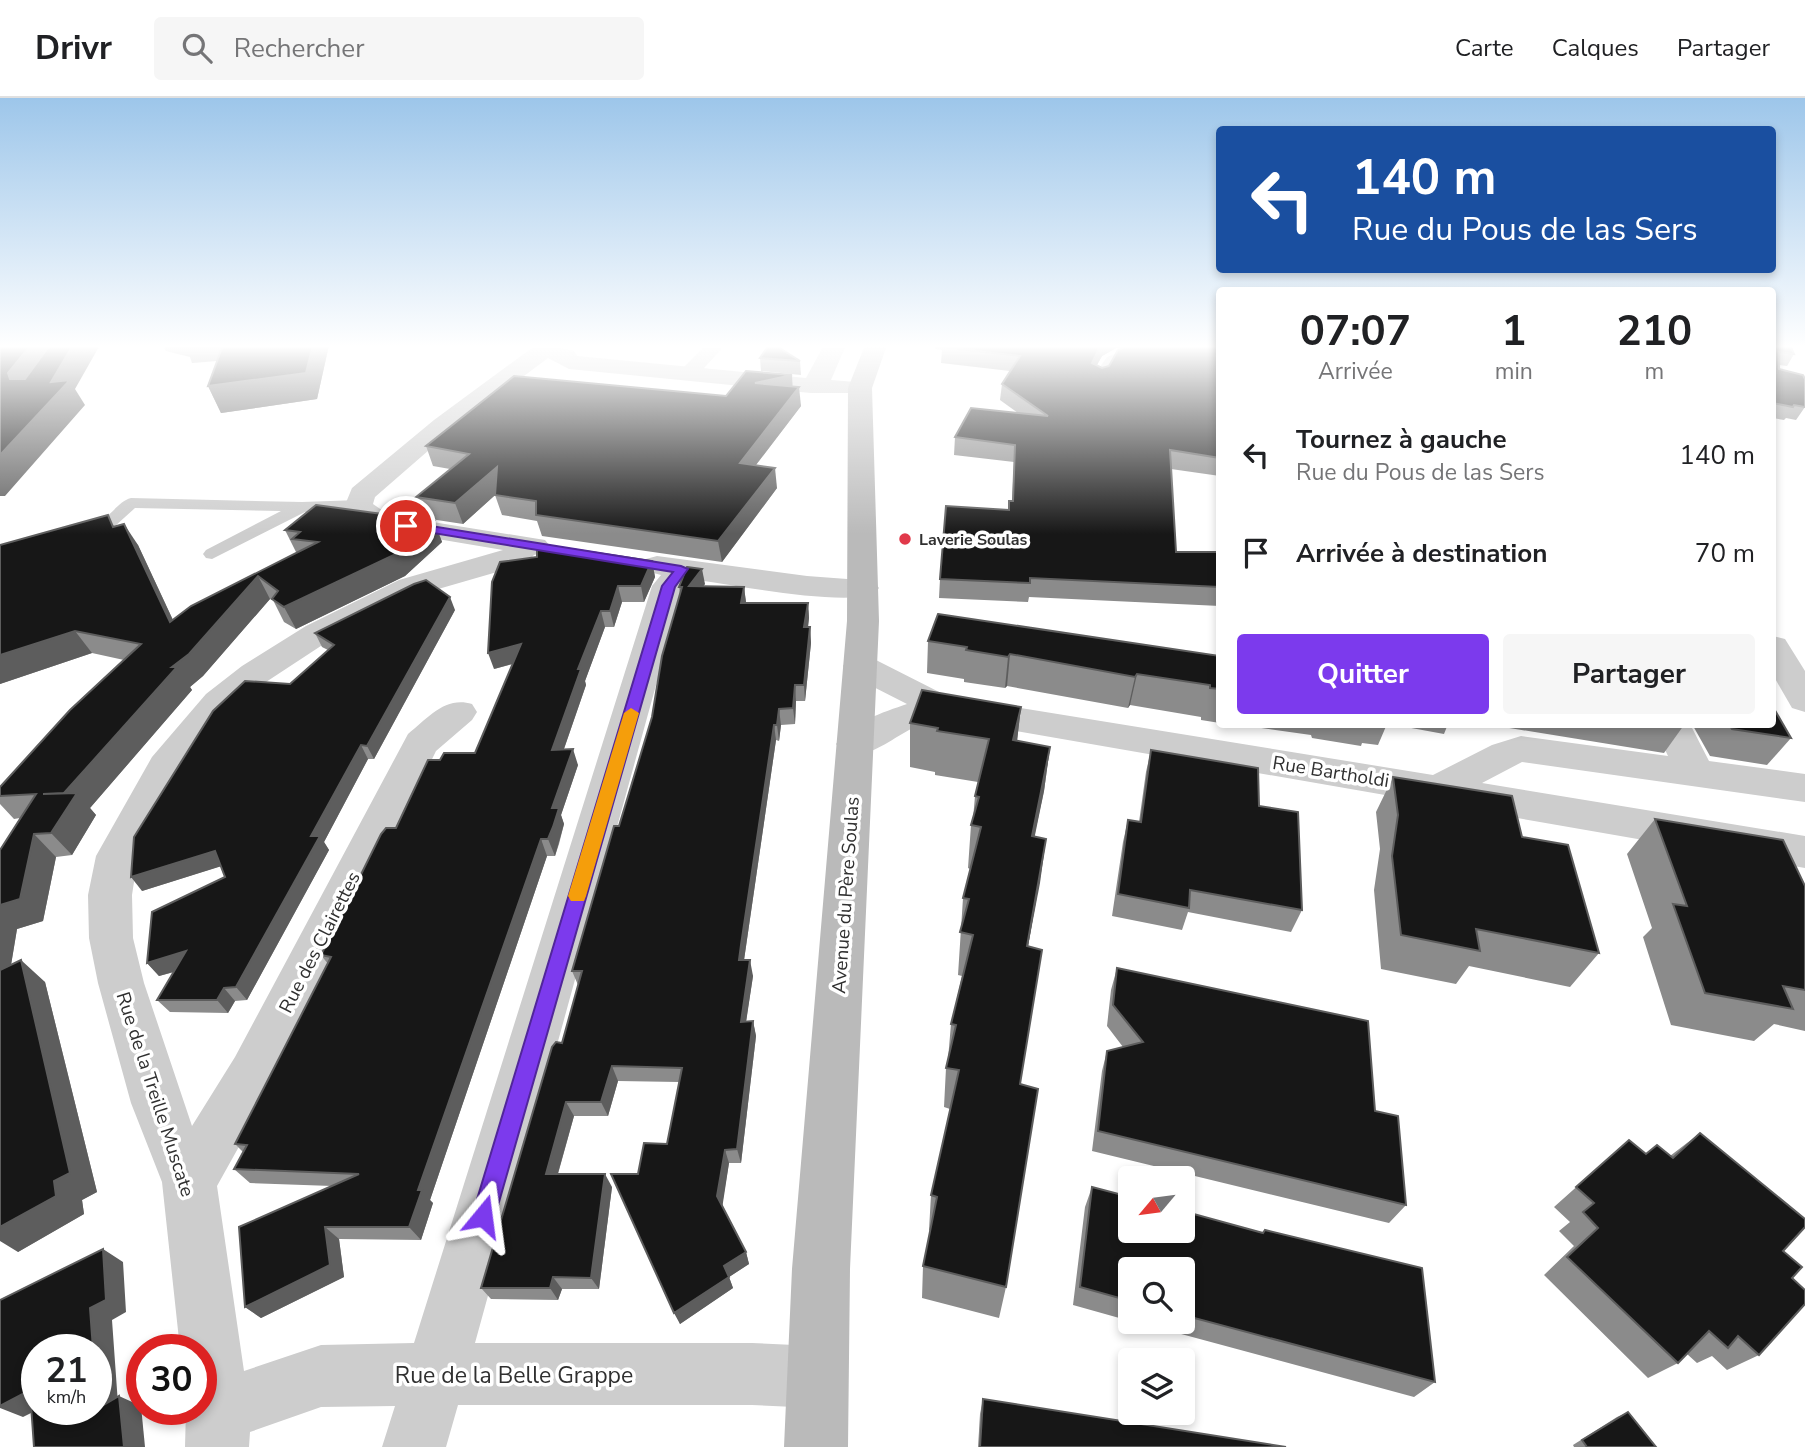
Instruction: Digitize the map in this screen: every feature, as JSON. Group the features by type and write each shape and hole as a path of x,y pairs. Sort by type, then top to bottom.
{"main road":[{"name":"Avenue du Père Soulas","path":"816,1447 816,1377 860,666 863,588 860,408"}],"street":[{"path":"359,505 362,494 443,425 469,408"},
{"name":"Rue de la Treille Muscate","path":"217,1429 189,1182 157,1103 121,983 111,938 110,895 117,856 166,766 189,735 219,702 283,653 410,587 546,548 382,522 366,514 359,505"},
{"path":"630,561 807,585 863,588"},
{"path":"414,1447 668,586 681,569"},
{"path":"1776,651 1805,700"},
{"name":"Rue Bartholdi","path":"860,666 939,706 1805,852"},
{"name":"Rue Bartholdi","path":"855,744 899,720 939,706"},
{"name":"Rue des Clairettes","path":"189,1182 253,1073 421,743 459,712"},
{"path":"1673,728 1695,772"},
{"path":"1439,789 1521,749 1805,788"},
{"name":"Rue de la Belle Grappe","path":"217,1429 321,1376 752,1374 816,1377"}],"lane":[{"path":"71,533 108,523 131,503 302,507 359,505"},
{"path":"212,554 302,507"}],"building":[{"path":"0,408 44,408 0,455"},
{"path":"474,408 783,408 740,463 775,468 718,541 536,515 536,501 495,495 497,467 455,503 416,497 469,454 426,446"},
{"path":"971,408 1048,416 1036,408 1216,408 1216,457 1170,450 1176,552 1216,552 1216,587 1030,578 1030,583 940,579 946,506 1009,510 1009,501 1013,501 1015,445 955,437"},
{"path":"316,505 434,521 396,554 284,607 272,599 278,591 258,576 189,654 172,667 177,667 64,793 43,794 77,793 51,833 34,834 20,899 0,905 0,850 36,794 0,796 0,787 70,710 141,644 75,631 0,655 0,545 108,515 113,527 124,524 170,622 191,606 318,542 292,539 300,532 285,530"},
{"path":"537,544 652,561 641,586 618,586 610,611 601,611 578,669 581,669 552,750 573,749 552,808 559,808 548,839 541,839 418,1190 422,1190 409,1227 325,1227 330,1265 245,1307 239,1227 359,1174 234,1169 247,1145 235,1144 331,957 321,955 381,834 386,828 396,828 428,760 440,760 444,753 475,753 521,644 488,653 492,582 500,562 537,557"},
{"path":"687,567 702,569 689,586 744,587 741,603 808,603 804,627 810,627 804,685 795,685 793,708 779,709 777,725 774,725 739,960 750,960 741,1022 753,1021 737,1149 725,1150 717,1196 746,1252 724,1266 729,1277 674,1313 611,1174 638,1174 644,1143 667,1144 682,1068 612,1066 601,1102 566,1102 546,1174 605,1174 591,1278 553,1277 550,1288 481,1288 552,1047 556,1042 562,1043 582,971 572,971 614,826 619,826 652,717 662,656 682,587 679,587"},
{"path":"426,580 450,597 367,746 361,745 311,836 320,836 236,987 224,988 217,1000 157,1000 186,951 147,963 152,912 225,877 215,851 131,877 134,837 213,711 245,681 290,684 334,645 315,633"},
{"path":"938,614 1216,655 1216,689 1210,688 1210,685 1137,674 1135,677 1010,654 1008,657 928,641"},
{"path":"922,690 1021,707 1013,740 1050,747 1032,836 1046,839 1027,946 1042,950 1020,1084 1038,1089 1006,1287 923,1266 937,1197 931,1195 959,1070 946,1068 956,1025 951,1024 973,935 960,932 969,899 963,898 981,827 971,825 979,797 975,796 989,739 937,731 938,728 910,723"},
{"path":"1776,712 1791,738 1732,729 1776,728"},
{"path":"1151,750 1258,768 1259,806 1298,812 1302,910 1190,890 1189,908 1118,894 1128,820 1141,822"},
{"path":"1393,777 1512,796 1522,837 1568,845 1599,953 1476,929 1480,951 1401,935 1392,856 1398,815"},
{"path":"1655,819 1783,840 1805,886 1805,990 1783,986 1793,1009 1705,993 1673,904 1687,906"},
{"path":"21,960 70,1173 54,1181 56,1196 0,1227 0,970"},
{"path":"1117,968 1368,1021 1375,1111 1398,1116 1406,1205 1098,1131 1107,1051 1143,1042 1113,1005"},
{"path":"1700,1133 1805,1219 1805,1227 1783,1251 1802,1267 1792,1278 1805,1290 1805,1304 1759,1355 1738,1336 1728,1348 1709,1331 1678,1363 1567,1257 1598,1228 1583,1212 1594,1203 1576,1187 1629,1140 1646,1154 1657,1145 1673,1158"},
{"path":"1092,1187 1118,1194 1118,1243 1195,1243 1195,1214 1263,1233 1265,1230 1422,1268 1435,1382 1195,1318 1195,1257 1118,1257 1118,1298 1080,1287"},
{"path":"103,1249 106,1300 90,1308 92,1334 21,1334 21,1395 0,1406 0,1300"},
{"path":"119,1396 124,1447 34,1447 32,1425 112,1425 112,1400"},
{"path":"983,1399 1118,1420 1118,1425 1147,1425 1286,1447 980,1447"},
{"path":"1628,1412 1656,1447 1587,1447 1582,1440"}],"slow traffic":[{"path":"577,896 631,713"}],"place":[{"name":"Laverie Soulas","path":"905,539"}],"route":[{"path":"406,526 681,569 668,586 483,1216"}]}
